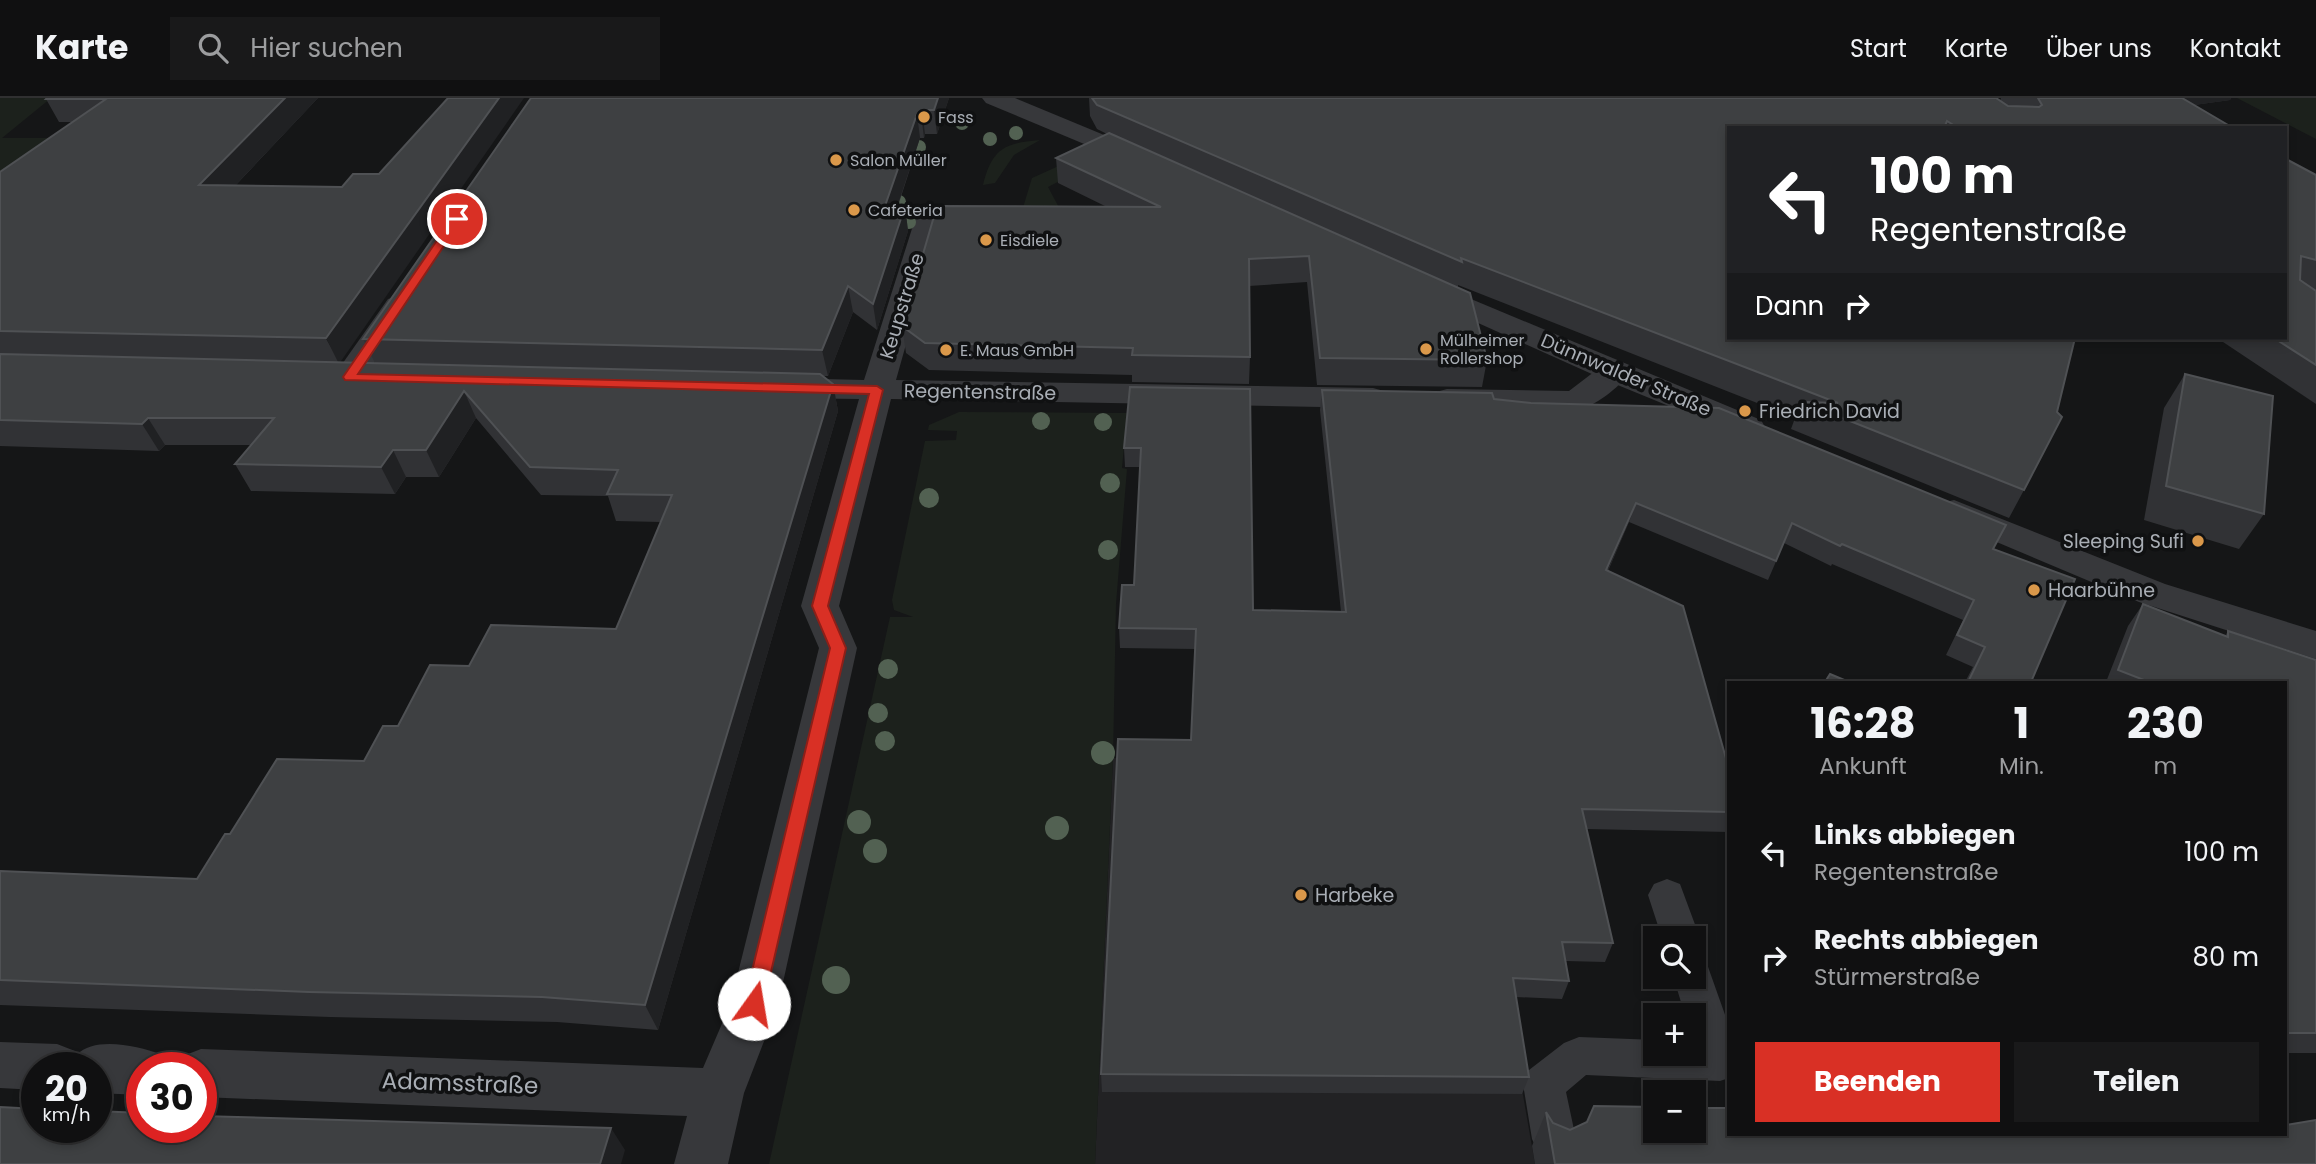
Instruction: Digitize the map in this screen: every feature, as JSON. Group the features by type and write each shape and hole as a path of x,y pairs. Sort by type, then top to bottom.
{"street":[{"path":"994,98 1162,169"},
{"path":"1024,111 1056,98"},
{"name":"Keupstraße","path":"701,1164 718,1093 754,1004 838,648 820,606 877,390 929,216"},
{"name":"Dünnwalder Straße","path":"1398,276 1614,372 1781,440"},
{"path":"349,377 411,287"},
{"name":"Regentenstraße","path":"752,387 1576,401 1614,372"},
{"path":"1921,498 2152,593 2316,645"},
{"path":"0,1065 21,1066"},
{"name":"Adamsstraße","path":"217,1074 718,1093"}],"lane":[{"path":"1667,895 1677,926"},
{"path":"1554,1139 1544,1084 1579,1056 1720,1062 1697,989"}],"shaded area":[{"path":"0,98 51,98 2,138 98,138 0,195"},
{"path":"2237,98 2316,98 2316,139"},
{"path":"1040,140 1014,155 995,183 983,185 991,163 1001,150 1017,143"},
{"path":"1063,164 1079,171 1048,187 1063,215 1022,211 1032,178"},
{"path":"959,412 1127,413 1122,468 1127,469 1116,604 1113,758 1095,1164 769,1164 890,617 913,617 894,610 892,600 925,441 956,440 957,431 928,430 929,425"},
{"name":"Harbeke","path":"1113,758 1411,762 1506,997 1535,1164 1095,1164"}],"building":[{"path":"47,98 285,98 199,185 342,187 353,174 379,174 448,98 499,98 326,338 0,331 0,172 106,99"},
{"path":"531,98 938,98 934,110 922,110 921,114 917,114 885,206 905,206 873,304 848,286 822,350 363,339"},
{"path":"1092,98 1996,98 2008,106 2039,107 2042,105 2038,98 2182,98 2230,126 1955,126 1947,121 1945,126 1727,126 1727,340 2075,340 2057,412 2062,417 2024,490 1802,402 1838,403 1461,258 1462,262 1097,105"},
{"path":"1109,133 1470,293 1487,360 1320,358 1309,256 1249,259 1250,357 1132,355 1133,348 925,343 902,326 937,206 1161,207 1056,158"},
{"path":"2287,160 2316,175 2316,260 2301,256 2300,280 2316,291 2316,365 2277,340 2287,340"},
{"path":"0,354 820,374 833,384 645,1005 542,997 309,992 0,980 0,871 197,879 225,834 230,834 277,759 364,761 383,726 398,726 430,665 469,666 491,625 616,629 672,495 607,494 618,470 530,467 464,391 426,450 393,450 381,467 235,464 274,418 148,418 142,424 0,420"},
{"path":"2185,374 2273,396 2264,514 2166,486"},
{"path":"1130,387 1250,389 1253,610 1346,612 1322,390 1492,393 1494,399 1531,403 1719,408 2006,525 1993,549 2075,579 2031,681 1968,681 1985,647 1957,635 1974,600 1842,544 1840,546 1792,523 1776,561 1636,503 1606,570 1683,606 1727,762 1727,812 1582,809 1613,943 1562,942 1569,981 1513,978 1529,1077 1101,1074 1118,739 1191,740 1196,629 1119,628 1122,585 1134,585 1141,448 1124,448"},
{"path":"2143,604 2228,637 2228,631 2316,660 2316,1033 2287,1033 2287,681 2146,681 2118,670"},
{"path":"1830,674 1847,681 1826,681"},
{"path":"1594,1106 1643,1107 1643,1143 1706,1143 1706,1108 1727,1108 1727,1136 2287,1136 2287,1125 2316,1120 2316,1164 1555,1164 1546,1112 1553,1123 1570,1130 1587,1122"},
{"path":"0,1107 21,1108 21,1143 112,1143 112,1112 126,1112 126,1143 217,1143 217,1116 611,1128 600,1164 0,1164"}],"place":[{"name":"Fass","path":"924,117"},
{"name":"Salon Müller","path":"836,160"},
{"name":"Cafeteria","path":"854,210"},
{"name":"Eisdiele","path":"986,240"},
{"name":"Mülheimer Rollershop","path":"1426,349"},
{"name":"E. Maus GmbH","path":"946,350"},
{"name":"Friedrich David","path":"1745,411"},
{"name":"Sleeping Sufi","path":"2198,541"},
{"name":"Haarbühne","path":"2034,590"},
{"name":"Harbeke","path":"1301,895"}],"route":[{"path":"457,219 349,377 877,390 820,606 838,648 754,1004"}]}
